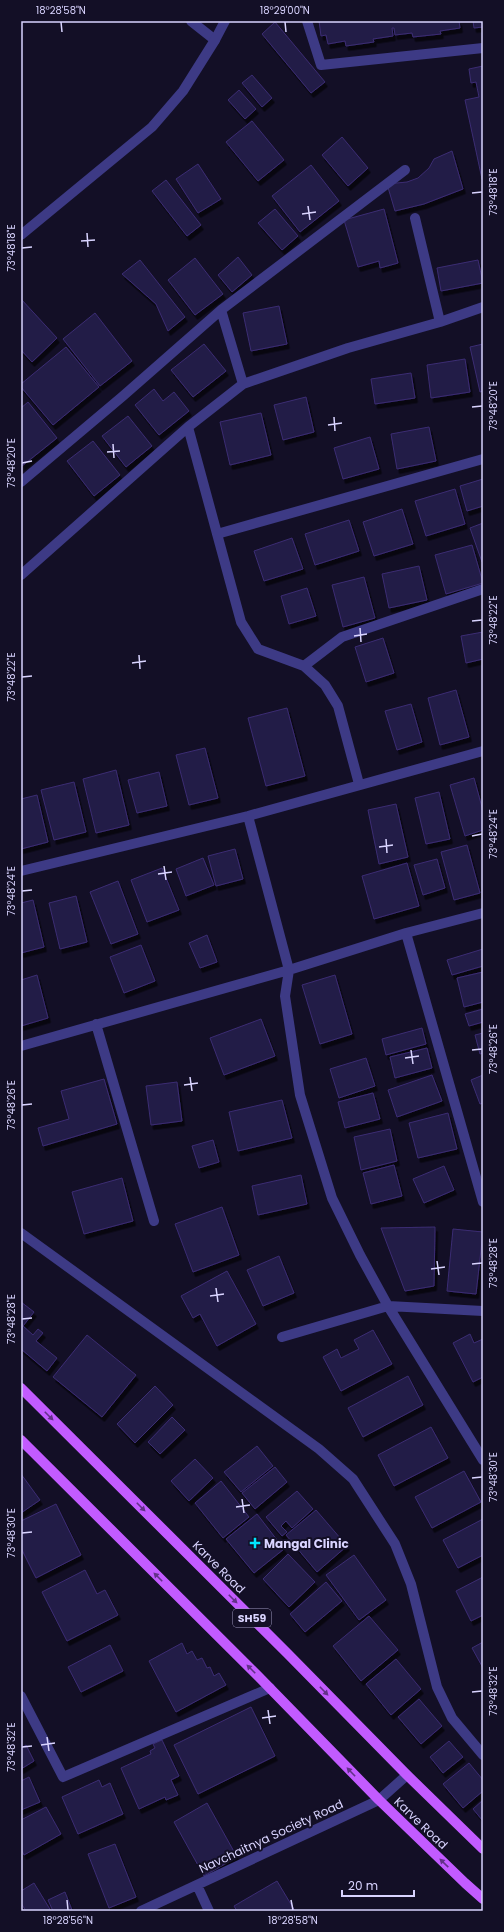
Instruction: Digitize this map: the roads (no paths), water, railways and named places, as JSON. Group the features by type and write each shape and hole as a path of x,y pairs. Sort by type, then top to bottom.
{"main road":[{"name":"Karve Road","path":"21,1388 407,1775 483,1849"},
{"name":"Karve Road","path":"21,1440 270,1688 379,1800 465,1884 483,1899"}],"street":[{"path":"191,21 215,40"},
{"path":"21,235 152,127 183,91 215,40 225,21"},
{"path":"307,21 322,65 483,48"},
{"path":"21,482 123,396 221,310 405,170"},
{"path":"415,218 440,322"},
{"path":"21,575 188,427 243,384 348,348 440,322 483,307"},
{"path":"221,310 243,384"},
{"path":"188,427 241,622 258,649 304,666 325,685 338,706 359,784"},
{"path":"217,534 483,459"},
{"path":"304,666 342,637 483,589"},
{"path":"21,871 248,816 359,784 483,751"},
{"path":"248,816 289,970 285,996 300,1095 332,1198 360,1255 388,1306 483,1460"},
{"path":"21,1046 289,970 406,932 483,913"},
{"path":"406,932 483,1202"},
{"path":"96,1024 154,1221"},
{"path":"21,1233 318,1449 353,1479 395,1544 411,1584 437,1687 452,1718 483,1755"},
{"path":"282,1337 388,1306 483,1311"},
{"path":"21,1696 63,1777 270,1688"},
{"name":"Navchaitnya Society Road","path":"141,1911 379,1800 407,1775"},
{"path":"198,1885 209,1911"}],"place":[{"name":"Mangal Clinic","path":"255,1543"}]}
